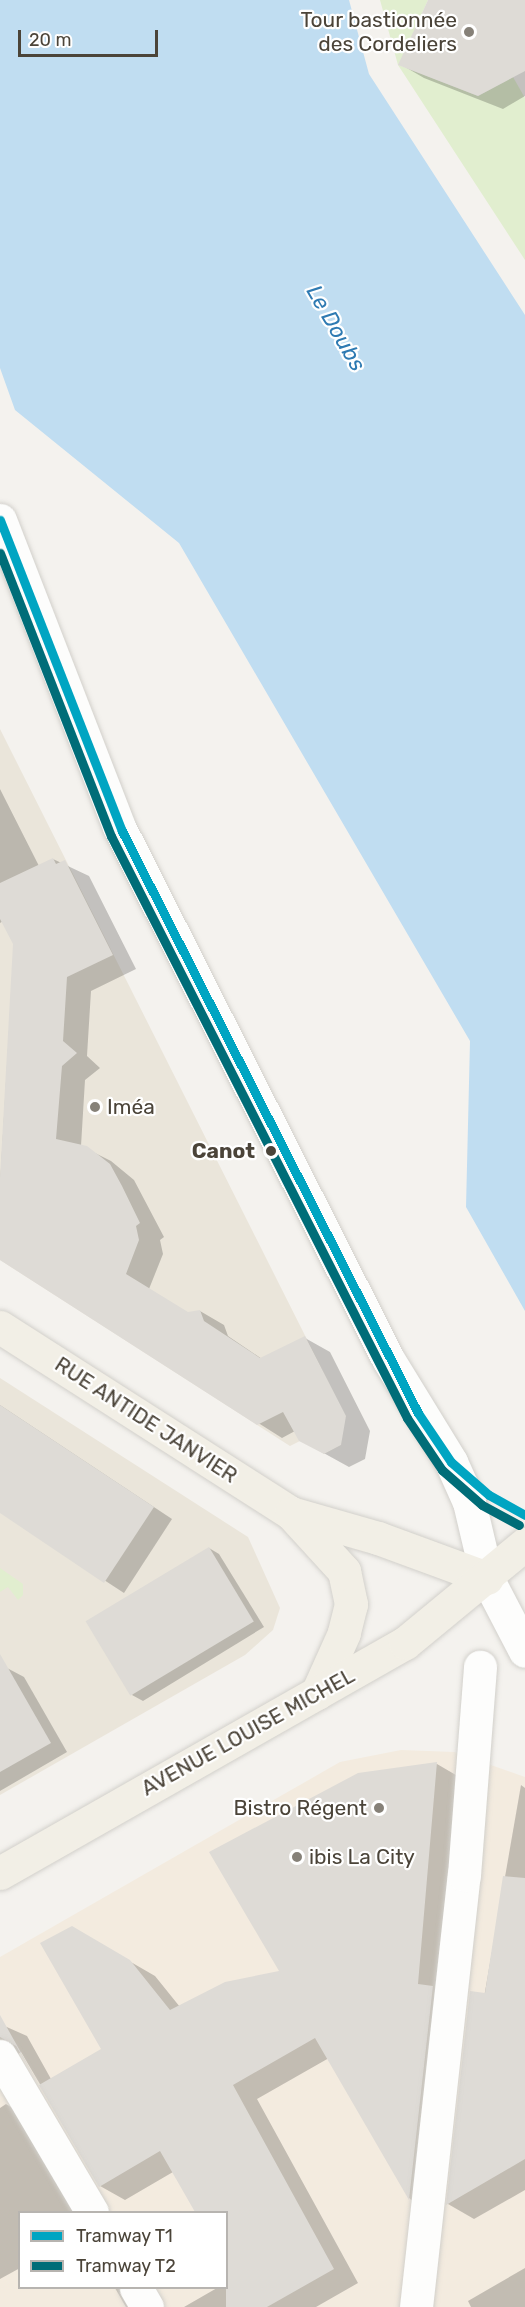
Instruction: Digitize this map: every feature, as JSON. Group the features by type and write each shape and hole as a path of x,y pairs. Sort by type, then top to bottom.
{"main road":[{"name":"RUE ANTIDE JANVIER","path":"0,1327 291,1513 344,1571 351,1604 344,1633 316,1693"},
{"name":"RUE ANTIDE JANVIER","path":"291,1513 378,1538 487,1578"},
{"name":"AVENUE LOUISE MICHEL","path":"0,1873 405,1643 487,1578 525,1544"}],"street":[{"path":"0,520 119,827 388,1359 451,1462 469,1503 487,1578 525,1651"},
{"path":"416,2307 464,1875 480,1667"},
{"path":"0,2056 91,2211"},
{"path":"137,2289 147,2307"}],"shaded area":[{"name":"Iméa","path":"0,729 346,1417 342,1420 341,1445 324,1454 302,1440 290,1446 0,1260"},
{"path":"0,1378 248,1537 280,1608 273,1630 245,1655 0,1795"},
{"path":"401,1750 454,1752 525,1777 525,2307 0,2307 0,1957 340,1762"}],"green space":[{"path":"380,0 428,0 399,65 478,96 513,77 525,98 525,260 398,65"},
{"path":"0,1568 23,1584 23,1595 18,1600 8,1587 0,1592"}],"water":[{"name":"Le Doubs","path":"0,0 349,0 369,74 525,315 525,1311 466,1207 470,1041 179,543 15,410 0,368"}],"building":[{"name":"Tour bastionnée des Cordeliers","path":"428,0 525,0 525,71 478,96 398,65"},
{"path":"53,858 56,864 65,860 113,955 67,977 63,1041 77,1053 62,1066 56,1139 87,1146 110,1164 122,1186 140,1223 136,1226 139,1240 126,1274 188,1312 200,1310 204,1321 260,1358 305,1336 346,1416 341,1445 324,1454 299,1441 283,1412 257,1425 0,1260 0,1178 13,944 0,919 0,883"},
{"path":"0,1405 154,1507 104,1583 0,1513"},
{"path":"209,1547 254,1622 130,1696 86,1621"},
{"path":"0,1654 51,1743 0,1772"},
{"path":"437,1762 418,1984 433,1986 409,2200 315,2038 233,2085 334,2269 267,2307 226,2307 228,2211 194,2211 160,2151 99,2187 16,2046 0,2037 0,2015 39,2085 101,2049 40,1943 72,1926 130,1960 170,2010 225,1982 279,1971 209,1852 358,1773"},
{"path":"503,1876 525,1878 525,2159 446,2205 470,1991 485,1993"}],"tram line":[{"name":"T1","path":"0,520 122,831 418,1413 451,1462 489,1495 525,1515"},
{"name":"T2","path":"0,553 111,836 407,1418 442,1470 482,1505 519,1525"}],"place":[{"name":"Tour bastionnée des Cordeliers","path":"469,32"},
{"name":"Iméa","path":"95,1107"},
{"name":"Canot","path":"271,1151"},
{"name":"Bistro Régent","path":"379,1808"},
{"name":"ibis La City","path":"297,1857"}]}
